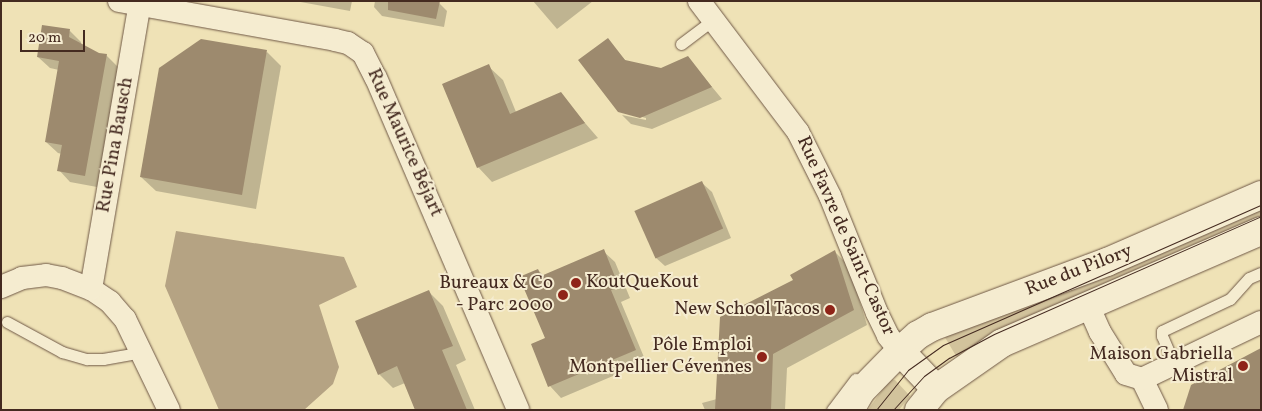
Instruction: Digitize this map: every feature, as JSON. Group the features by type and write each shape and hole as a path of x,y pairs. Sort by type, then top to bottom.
{"main road":[{"name":"Rue du Pilory","path":"850,410 862,391 900,351 918,335 935,325 1107,262 1261,195"},
{"name":"Rue du Pilory","path":"919,410 936,389 1002,342 1261,230"},
{"path":"900,351 936,389"}],"street":[{"name":"Rue Favre de Saint-Castor","path":"699,1 798,132 830,196 877,313 888,336 900,351"},
{"name":"Rue Pina Bausch","path":"92,289 133,2"},
{"name":"Rue Maurice Béjart","path":"133,2 335,40 348,43 363,53 376,78 518,410"},
{"path":"1,286 22,278 46,275 62,278 92,289 110,302 126,319 169,410"},
{"path":"1088,305 1100,332 1126,374 1142,379 1261,322"},
{"path":"1142,379 1157,410"}],"lane":[{"path":"681,44 713,20"},
{"path":"1174,364 1162,336 1162,331 1230,299 1249,278 1261,273"},
{"path":"7,322 62,352 87,359 130,354 141,350"},
{"path":"832,410 858,376 877,360 900,351"}],"shaded area":[{"path":"1261,199 1261,223 962,366 943,334"},
{"path":"176,231 344,257 357,287 319,305 339,367 333,384 304,410 219,410 165,286"},
{"path":"890,379 895,380 910,396 899,410 868,410"}],"building":[{"path":"388,1 440,1 436,19 388,10"},
{"path":"42,25 70,29 69,37 99,53 107,54 85,176 57,171 62,145 45,142 59,61 37,57"},
{"path":"608,38 625,60 661,68 688,56 712,87 640,118 618,112 578,60"},
{"path":"201,39 267,50 242,195 140,177 159,68"},
{"path":"489,64 510,114 561,92 585,123 477,168 442,84"},
{"path":"702,181 723,229 656,259 634,211"},
{"path":"604,249 619,287 611,290 636,350 548,387 531,344 545,338 519,277 538,269 541,276"},
{"path":"835,250 854,310 773,354 771,410 715,410 720,317 793,280 790,275"},
{"path":"429,290 453,346 442,350 467,410 415,410 397,366 378,375 355,321"},
{"name":"Maison Gabriella Mistral","path":"1261,348 1261,410 1183,410 1191,385"}],"tram line":[{"path":"876,410 908,370 943,345 1261,205"},
{"path":"893,410 924,376 949,358 994,334 1261,216"}],"place":[{"name":"KoutQueKout","path":"576,283"},
{"name":"Bureaux & Co - Parc 2000","path":"563,295"},
{"name":"New School Tacos","path":"830,310"},
{"name":"Pôle Emploi Montpellier Cévennes","path":"762,357"},
{"name":"Maison Gabriella Mistral","path":"1243,366"}]}
